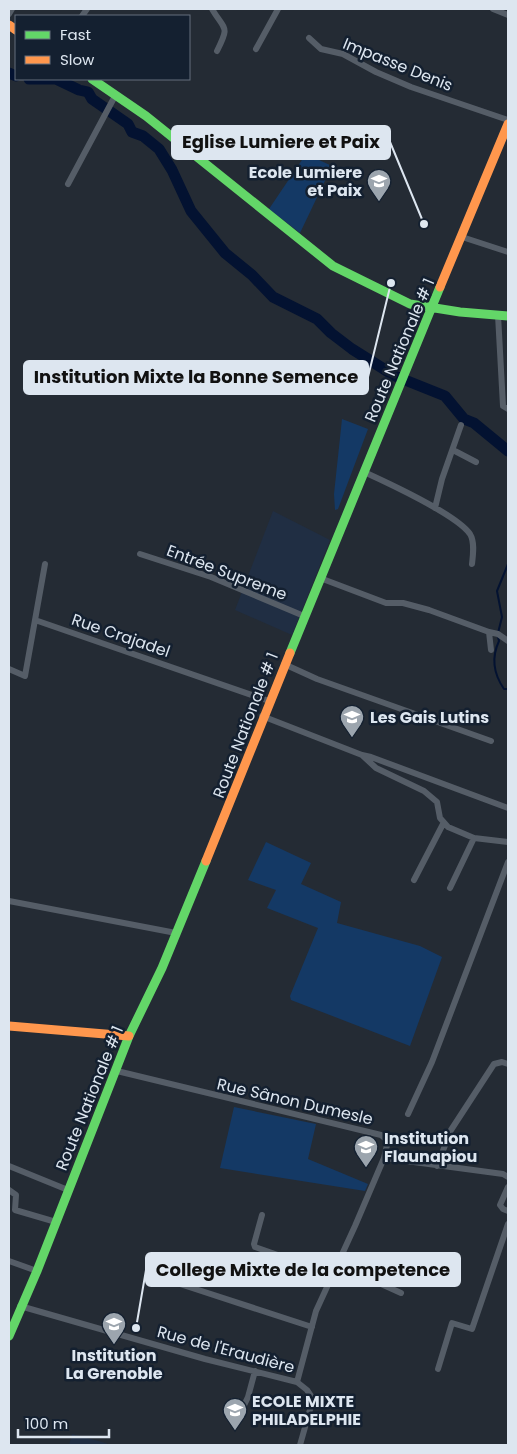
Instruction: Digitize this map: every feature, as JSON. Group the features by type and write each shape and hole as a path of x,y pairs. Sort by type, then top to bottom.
{"main road":[{"path":"93,80 113,99 146,116 333,266 410,304 508,316"},
{"name":"Route Nationale # 1","path":"9,1336 12,1317 20,1306 37,1271 117,1071 129,1036 176,933 226,814 262,716 508,124"},
{"path":"9,1026 129,1036"}],"street":[{"path":"9,14 12,9"},
{"path":"212,9 225,26 225,36 217,51"},
{"path":"256,49 278,9"},
{"path":"493,9 508,15"},
{"name":"Impasse Denis","path":"309,38 321,49 343,54 376,72 411,87 508,120"},
{"path":"68,184 113,99"},
{"path":"462,237 508,252"},
{"path":"498,315 503,406 508,409"},
{"path":"435,508 442,479 462,425"},
{"path":"453,450 476,462"},
{"path":"364,472 435,508 470,534 474,550 472,564"},
{"name":"Entrée Supreme","path":"140,554 211,577 304,616"},
{"path":"9,669 25,676 45,564"},
{"path":"320,578 386,603 402,603 429,610 498,634 508,641"},
{"name":"Rue Crajadel","path":"35,620 269,701"},
{"path":"489,632 491,650"},
{"path":"284,664 318,679 491,741"},
{"path":"262,716 362,755 508,808"},
{"path":"362,755 376,768 432,796 437,802 443,824 414,880"},
{"path":"443,824 474,838 508,841"},
{"path":"450,888 474,838"},
{"path":"408,1114 432,1062 508,862"},
{"path":"9,901 176,933"},
{"path":"437,1166 451,1130 494,1064 502,1062 508,1064"},
{"name":"Rue Sânon Dumesle","path":"117,1071 381,1135 388,1142 384,1158 316,1311 297,1382"},
{"path":"384,1158 504,1174 508,1178"},
{"path":"9,1166 68,1190"},
{"path":"508,1187 500,1204 502,1209 508,1211"},
{"path":"9,1190 16,1194 15,1210 56,1222"},
{"path":"262,1215 254,1244 255,1247 332,1274"},
{"path":"438,1369 452,1323 472,1329 508,1224"},
{"path":"9,1261 37,1271"},
{"path":"337,1264 401,1293"},
{"path":"180,1284 312,1327"},
{"name":"Rue de l'Eraudière","path":"20,1306 297,1382 307,1390 313,1399 300,1445"},
{"path":"236,1422 248,1397 255,1371"}],"shaded area":[{"path":"306,154 332,166 300,233 269,209"},
{"path":"342,419 368,429 338,509 335,510 334,494"},
{"path":"273,511 330,540 292,635 235,610"},
{"path":"266,842 311,863 301,884 341,902 337,923 420,946 442,957 410,1046 291,1000 290,996 318,928 267,908 276,890 248,880"},
{"path":"234,1107 316,1124 308,1159 368,1184 365,1191 220,1168"},
{"path":"72,1434 102,1442 111,1445 69,1445"}],"waterway":[{"path":"9,73 15,76"},
{"path":"58,80 88,92 92,99 128,124 132,132 143,136 159,149 172,170 191,211 225,253 252,275 273,297 317,319 331,333 352,349 395,376 445,396 464,419 474,423 508,451"},
{"path":"498,633 502,617 497,591 508,564"},
{"path":"498,637 499,641 494,659 495,671 504,689 508,689"}],"traffic: fast":[{"path":"93,80 146,116 333,266 410,304 460,312 508,316"},
{"path":"290,653 440,287"},
{"path":"9,1336 37,1271 129,1036 162,968 206,861"}],"traffic: slow":[{"path":"9,25 15,29"},
{"path":"440,287 508,124"},
{"path":"206,861 290,653"},
{"path":"9,1026 129,1036"}],"place":[{"name":"Ecole Lumiere et Paix","path":"379,202"},
{"name":"Eglise Lumiere et Paix","path":"424,224"},
{"name":"Institution Mixte la Bonne Semence","path":"391,283"},
{"name":"Les Gais Lutins","path":"352,738"},
{"name":"Institution Flaunapiou","path":"366,1168"},
{"name":"College Mixte de la competence","path":"136,1328"},
{"name":"Institution La Grenoble","path":"114,1345"},
{"name":"ECOLE MIXTE PHILADELPHIE","path":"235,1431"}]}
